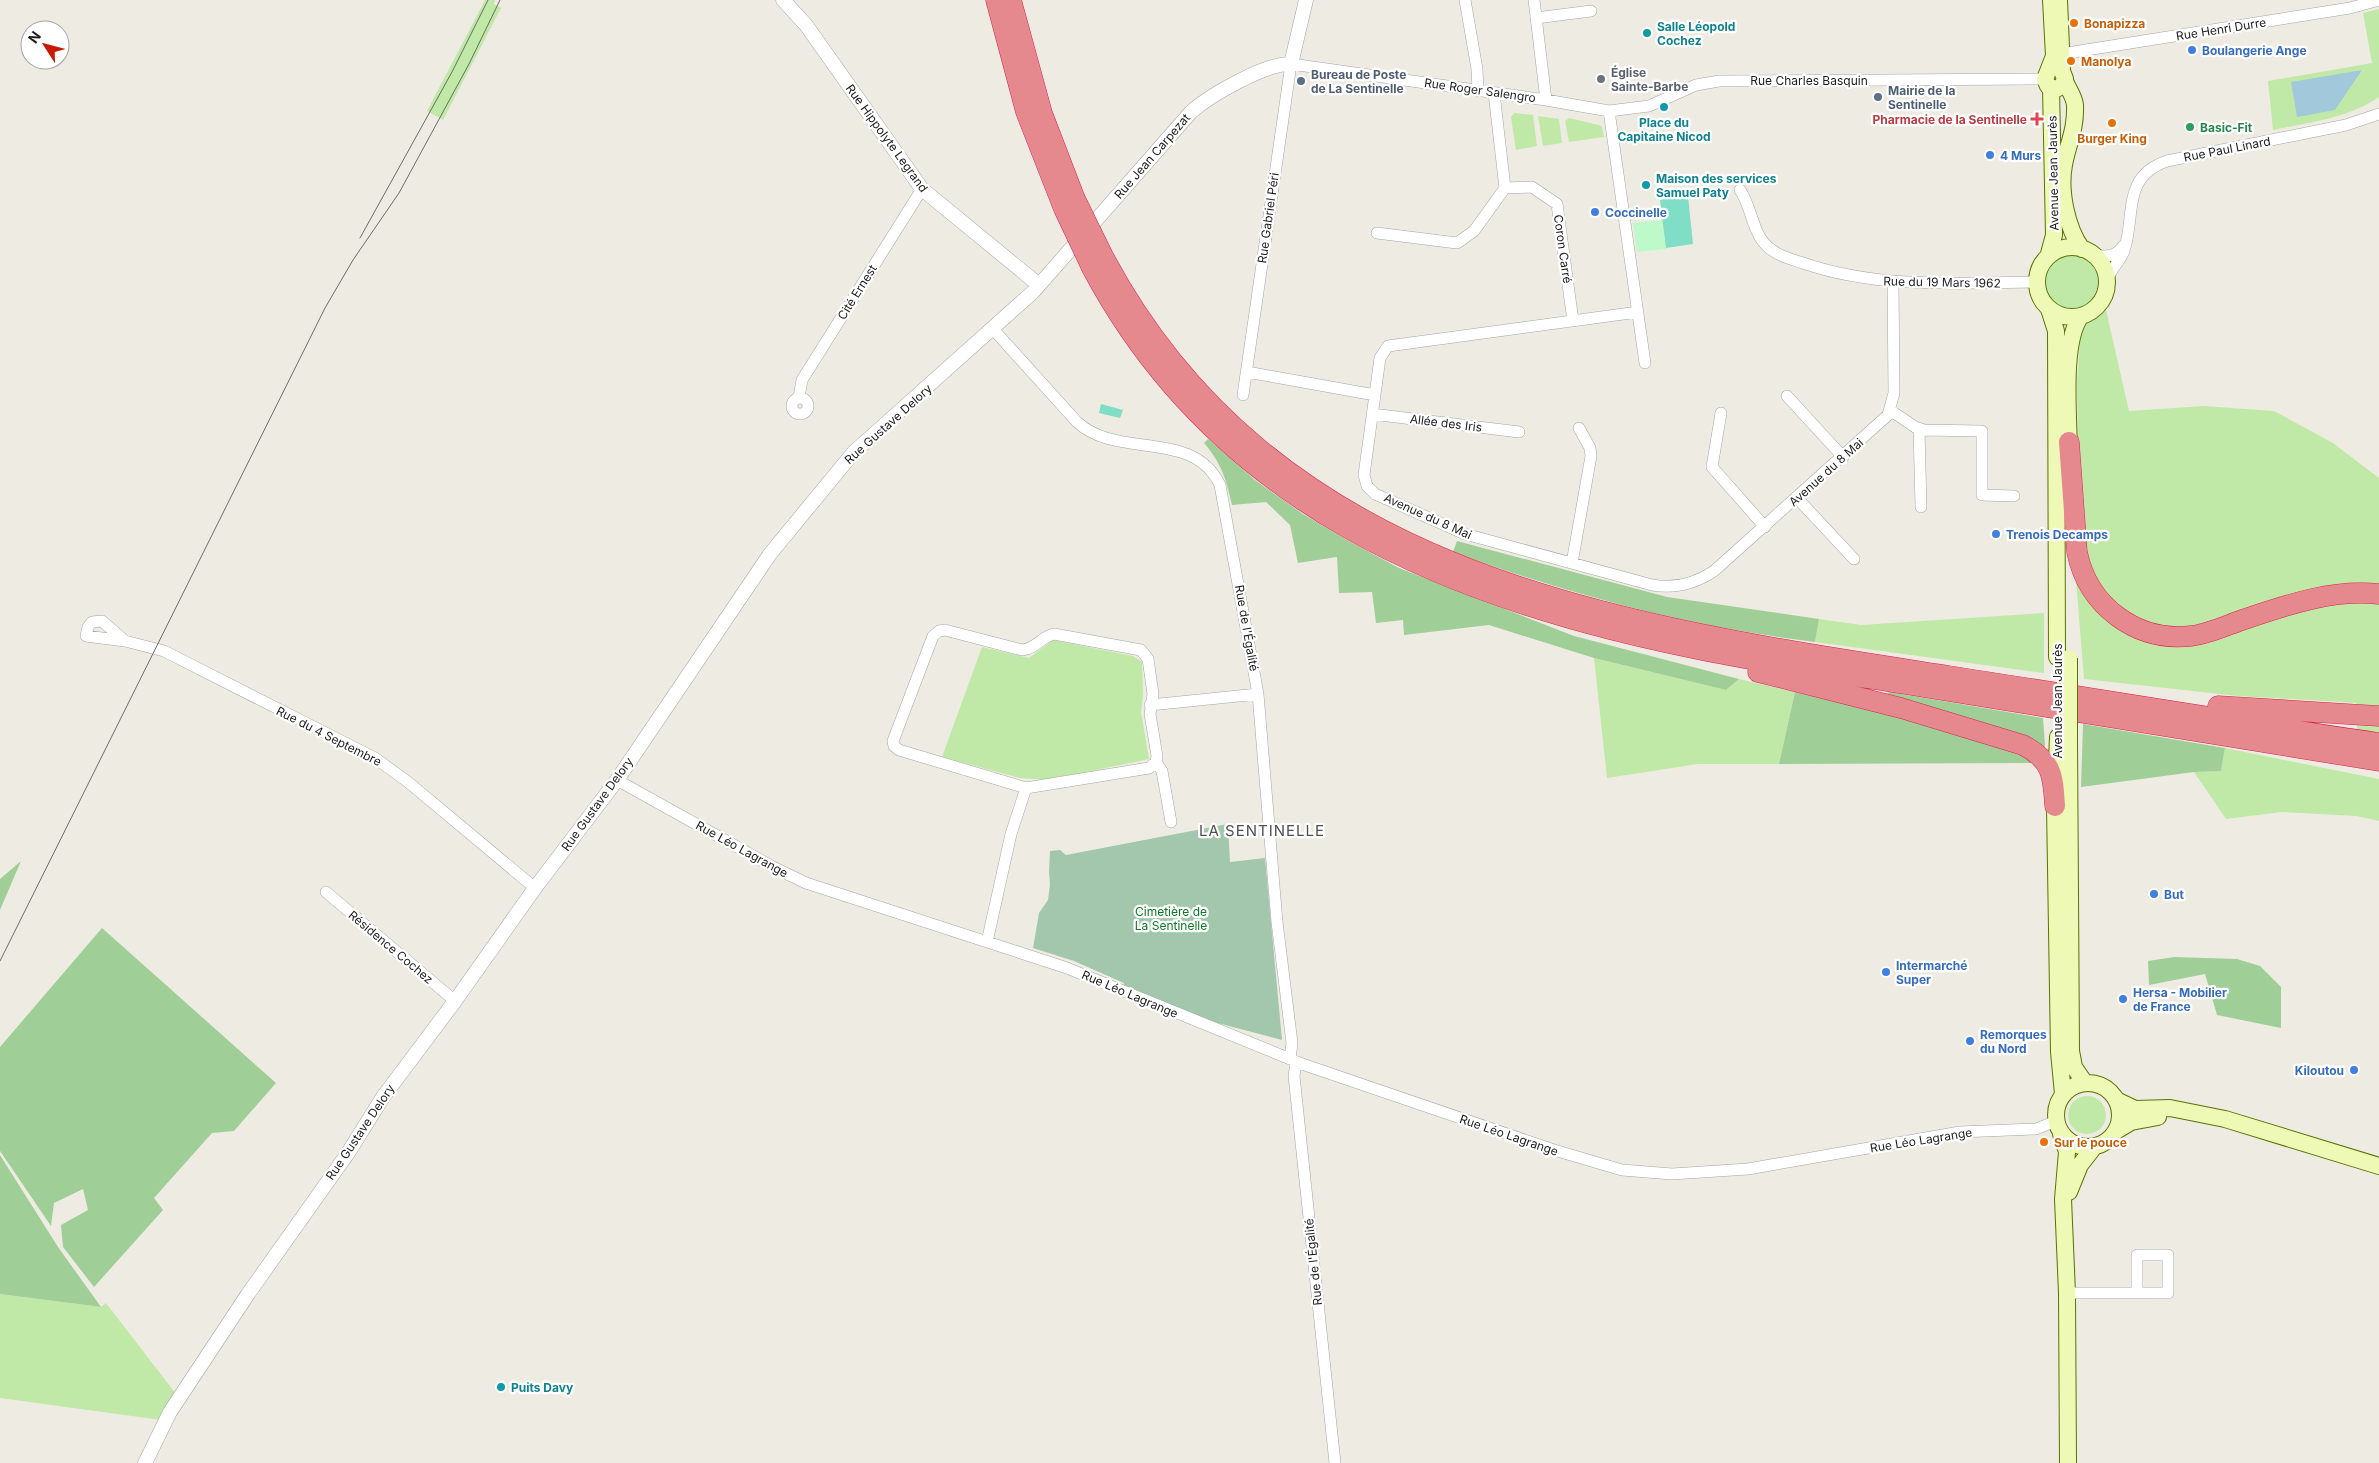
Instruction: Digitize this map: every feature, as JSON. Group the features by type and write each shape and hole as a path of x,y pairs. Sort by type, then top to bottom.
{"highway":[{"path":"996,0 1024,105 1069,204 1139,342 1191,406 1251,463 1311,507 1380,546 1464,583 1549,613 1644,638 1749,658 2379,761"},
{"path":"1012,0 1042,113 1069,204"},
{"path":"1098,262 1127,298 1162,349 1202,397 1235,430 1275,463 1320,495 1370,524 1421,550 1475,572 1548,597 1680,631 1830,657 2379,743"},
{"path":"2069,442 2077,552 2081,566 2091,588 2101,602 2129,625 2156,635 2191,636 2305,600 2344,594 2379,594"},
{"path":"1644,638 1679,654 1871,700 2018,742 2040,756 2050,769 2055,806"},
{"path":"2067,694 2090,691 2244,709 2379,716"}],"main road":[{"name":"Avenue Jean Jaurès","path":"2048,257 2054,244 2055,78 2051,0"},
{"name":"Avenue Jean Jaurès","path":"2055,78 2061,54 2059,0"},
{"name":"Avenue Jean Jaurès","path":"2055,78 2075,105 2074,131 2063,171 2066,213 2072,232 2088,252"},
{"path":"2066,248 2088,252 2103,267 2107,281 2100,303 2092,311 2081,316 2064,316 2050,309 2041,299 2037,282 2039,270 2048,257 2066,248"},
{"name":"Avenue Jean Jaurès","path":"2050,309 2056,330 2071,1051 2074,1068 2085,1083"},
{"name":"Avenue Jean Jaurès","path":"2063,657 2069,442 2069,357 2073,334 2081,316"},
{"name":"Avenue Jean Jaurès","path":"2063,1094 2059,1052 2055,806 2064,738"},
{"path":"2068,1463 2067,1294 2062,1192 2067,1152 2059,1128 2056,1107 2063,1094 2074,1086 2085,1083 2102,1086 2116,1100 2135,1109 2166,1107 2273,1132 2314,1139 2379,1157"},
{"path":"2116,1100 2120,1116 2116,1131"},
{"path":"2066,1269 2071,1184 2082,1162 2094,1147 2108,1140 2116,1131 2135,1121 2195,1113"},
{"path":"2059,1128 2076,1146 2094,1147"},
{"path":"2273,1132 2379,1166"}],"street":[{"name":"Rue Hippolyte Legrand","path":"783,0 798,15 922,188 1039,285"},
{"path":"1291,64 1306,0"},
{"path":"1465,0 1477,69 1478,90"},
{"path":"1534,0 1546,100"},
{"name":"Rue Henri Durre","path":"2061,54 2350,8 2379,0"},
{"path":"1536,18 1591,11"},
{"name":"Rue Roger Salengro","path":"1291,64 1546,100 1609,111"},
{"name":"Rue Jean Carpezat","path":"1039,285 1191,112 1219,92 1276,65 1291,64"},
{"name":"Rue Gabriel Péri","path":"1243,395 1291,64"},
{"name":"Rue Charles Basquin","path":"1609,111 1643,108 1696,85 1719,81 2055,78"},
{"path":"1377,233 1457,243 1474,231 1505,188 1494,93"},
{"path":"1609,111 1645,363"},
{"name":"Rue Paul Linard","path":"2107,281 2112,268 2123,253 2134,191 2144,174 2156,165 2172,160 2346,125 2379,114"},
{"name":"Cité Ernest","path":"799,397 802,380 922,188"},
{"name":"Coron Carré","path":"1505,188 1532,188 1557,204 1573,321"},
{"name":"Rue du 19 Mars 1962","path":"1740,190 1749,206 1759,235 1773,251 1824,270 1893,282 2037,282"},
{"path":"2088,252 2106,257 2116,254 2126,239"},
{"path":"1893,282 1894,393 1890,410 1919,429 1982,431 1982,495 2014,496"},
{"name":"Rue Gustave Delory","path":"145,1463 168,1415 248,1294 348,1153 391,1086 455,1001 535,888 617,780 764,562 854,452 993,329 1039,285"},
{"name":"Avenue du 8 Mai","path":"1638,312 1388,346 1380,358 1364,474 1365,482 1372,491 1435,522 1465,534 1652,585 1666,587 1681,585 1703,578 1714,571 1881,423 1890,410"},
{"name":"Rue de l'Égalité","path":"993,329 1077,422 1087,430 1110,440 1184,452 1199,459 1214,475 1223,494 1258,694 1277,922 1292,1039 1294,1076 1335,1463"},
{"path":"1247,372 1375,395"},
{"path":"1787,396 1843,457"},
{"path":"1721,413 1712,466 1765,527"},
{"name":"Allée des Iris","path":"1372,414 1519,432"},
{"path":"1572,563 1591,456 1590,448 1579,428"},
{"path":"1919,429 1921,507"},
{"path":"1797,498 1854,559"},
{"path":"945,630 1022,650 1032,648 1048,635 1054,634 1138,649 1148,659 1152,694 1150,705 1157,756 1156,762 1149,768 1026,788 899,750 894,746 893,741 932,639 937,633 945,630"},
{"name":"Rue du 4 Septembre","path":"124,641 171,654 381,762 535,888"},
{"path":"1150,705 1258,694"},
{"path":"1156,762 1162,771 1171,822"},
{"name":"Rue Léo Lagrange","path":"617,780 798,880 1067,968 1293,1061 1554,1150 1613,1168 1654,1173 1705,1173 1758,1168 1960,1132 2059,1128"},
{"path":"987,942 1012,828 1026,788"},
{"name":"Résidence Cochez","path":"326,892 455,1001"},
{"path":"2067,1294 2138,1293"},
{"name":"Rue Gustave Delory","path":"154,1463 203,1364"}],"green space":[{"path":"485,0 495,0 494,4 501,8 443,120 427,111"},
{"path":"2379,9 2379,97 2341,115 2273,130 2268,81 2372,63 2363,13"},
{"path":"1514,113 1533,115 1537,146 1516,150 1511,117"},
{"path":"1538,116 1559,119 1562,143 1543,146"},
{"path":"1569,118 1599,125 1602,127 1604,137 1569,142 1565,121"},
{"path":"1688,196 1693,244 1666,248 1660,200"},
{"path":"1663,220 1666,249 1637,252 1633,223"},
{"path":"2066,255 2076,255 2086,259 2094,267 2098,282 2094,297 2086,305 2076,309 2066,309 2056,305 2048,297 2044,287 2044,277 2048,267 2056,259"},
{"path":"2106,310 2129,411 2204,406 2274,411 2333,443 2379,478 2379,733 2357,730 2356,703 2238,696 2084,679 2075,568 2079,513 2077,381 2081,327"},
{"path":"1101,404 1123,410 1120,418 1099,413"},
{"path":"1208,439 1255,480 1303,514 1399,568 1574,636 1739,679 1726,690 1594,658 1489,625 1404,635 1403,620 1376,623 1372,592 1339,593 1337,557 1298,563 1290,525 1266,502 1232,505 1222,472 1204,443"},
{"path":"1457,541 1667,597 1819,619 1815,642 1723,628 1631,608 1541,582 1453,552"},
{"path":"2044,613 2044,673 1815,642 1819,619 1861,625"},
{"path":"1053,640 1133,656 1142,662 1143,695 1141,712 1149,759 1048,780 1020,778 942,757 982,647 1029,658"},
{"path":"1594,658 1726,690 1739,679 1795,692 1779,764 1698,764 1607,778"},
{"path":"1795,692 1869,709 1889,692 2043,718 2045,745 2041,763 1779,764"},
{"path":"2083,724 2225,748 2221,771 2194,772 2081,787"},
{"path":"2225,748 2379,779 2379,821 2356,816 2282,812 2226,819 2194,772 2221,771"},
{"name":"Cimetière de La Sentinelle","path":"1228,824 1230,862 1265,858 1282,1040 1206,1020 1123,986 1124,983 1074,961 1033,948 1039,913 1048,900 1050,851 1060,850 1066,855"},
{"path":"21,861 0,910 0,879"},
{"path":"102,928 276,1083 234,1131 212,1133 154,1198 163,1210 94,1287 63,1247 61,1225 88,1210 83,1189 54,1203 51,1226 0,1151 0,1047"},
{"path":"2174,957 2237,959 2260,966 2281,987 2281,1028 2217,1015 2205,974 2149,985 2148,961"},
{"path":"2087,1096 2101,1101 2106,1115 2101,1129 2087,1134 2073,1129 2068,1115 2073,1101"},
{"path":"0,1155 58,1247 101,1307 0,1294"},
{"path":"0,1294 101,1307 106,1303 176,1394 161,1420 0,1398"}],"water":[{"path":"2362,70 2335,110 2297,117 2291,82"}],"tram line":[{"path":"360,238 452,72 488,0"},
{"path":"0,961 325,308 353,260 399,193 469,64 500,0"}],"place":[{"name":"Bonapizza","path":"2074,23"},
{"name":"Salle Léopold Cochez","path":"1647,33"},
{"name":"Boulangerie Ange","path":"2192,50"},
{"name":"Manolya","path":"2071,61"},
{"name":"Église Sainte-Barbe","path":"1601,79"},
{"name":"Bureau de Poste de La Sentinelle","path":"1301,81"},
{"name":"Mairie de la Sentinelle","path":"1878,97"},
{"name":"Place du Capitaine Nicod","path":"1664,107"},
{"name":"Pharmacie de la Sentinelle","path":"2037,119"},
{"name":"Burger King","path":"2112,123"},
{"name":"Basic-Fit","path":"2190,127"},
{"name":"4 Murs","path":"1990,155"},
{"name":"Maison des services Samuel Paty","path":"1646,185"},
{"name":"Coccinelle","path":"1595,212"},
{"name":"Trenois Decamps","path":"1996,534"},
{"name":"But","path":"2154,894"},
{"name":"Intermarché Super","path":"1886,972"},
{"name":"Hersa - Mobilier de France","path":"2123,999"},
{"name":"Remorques du Nord","path":"1970,1041"},
{"name":"Kiloutou","path":"2354,1070"},
{"name":"Sur le pouce","path":"2044,1142"},
{"name":"Puits Davy","path":"501,1387"}],"district":[{"name":"LA SENTINELLE","path":"1262,830"}]}
